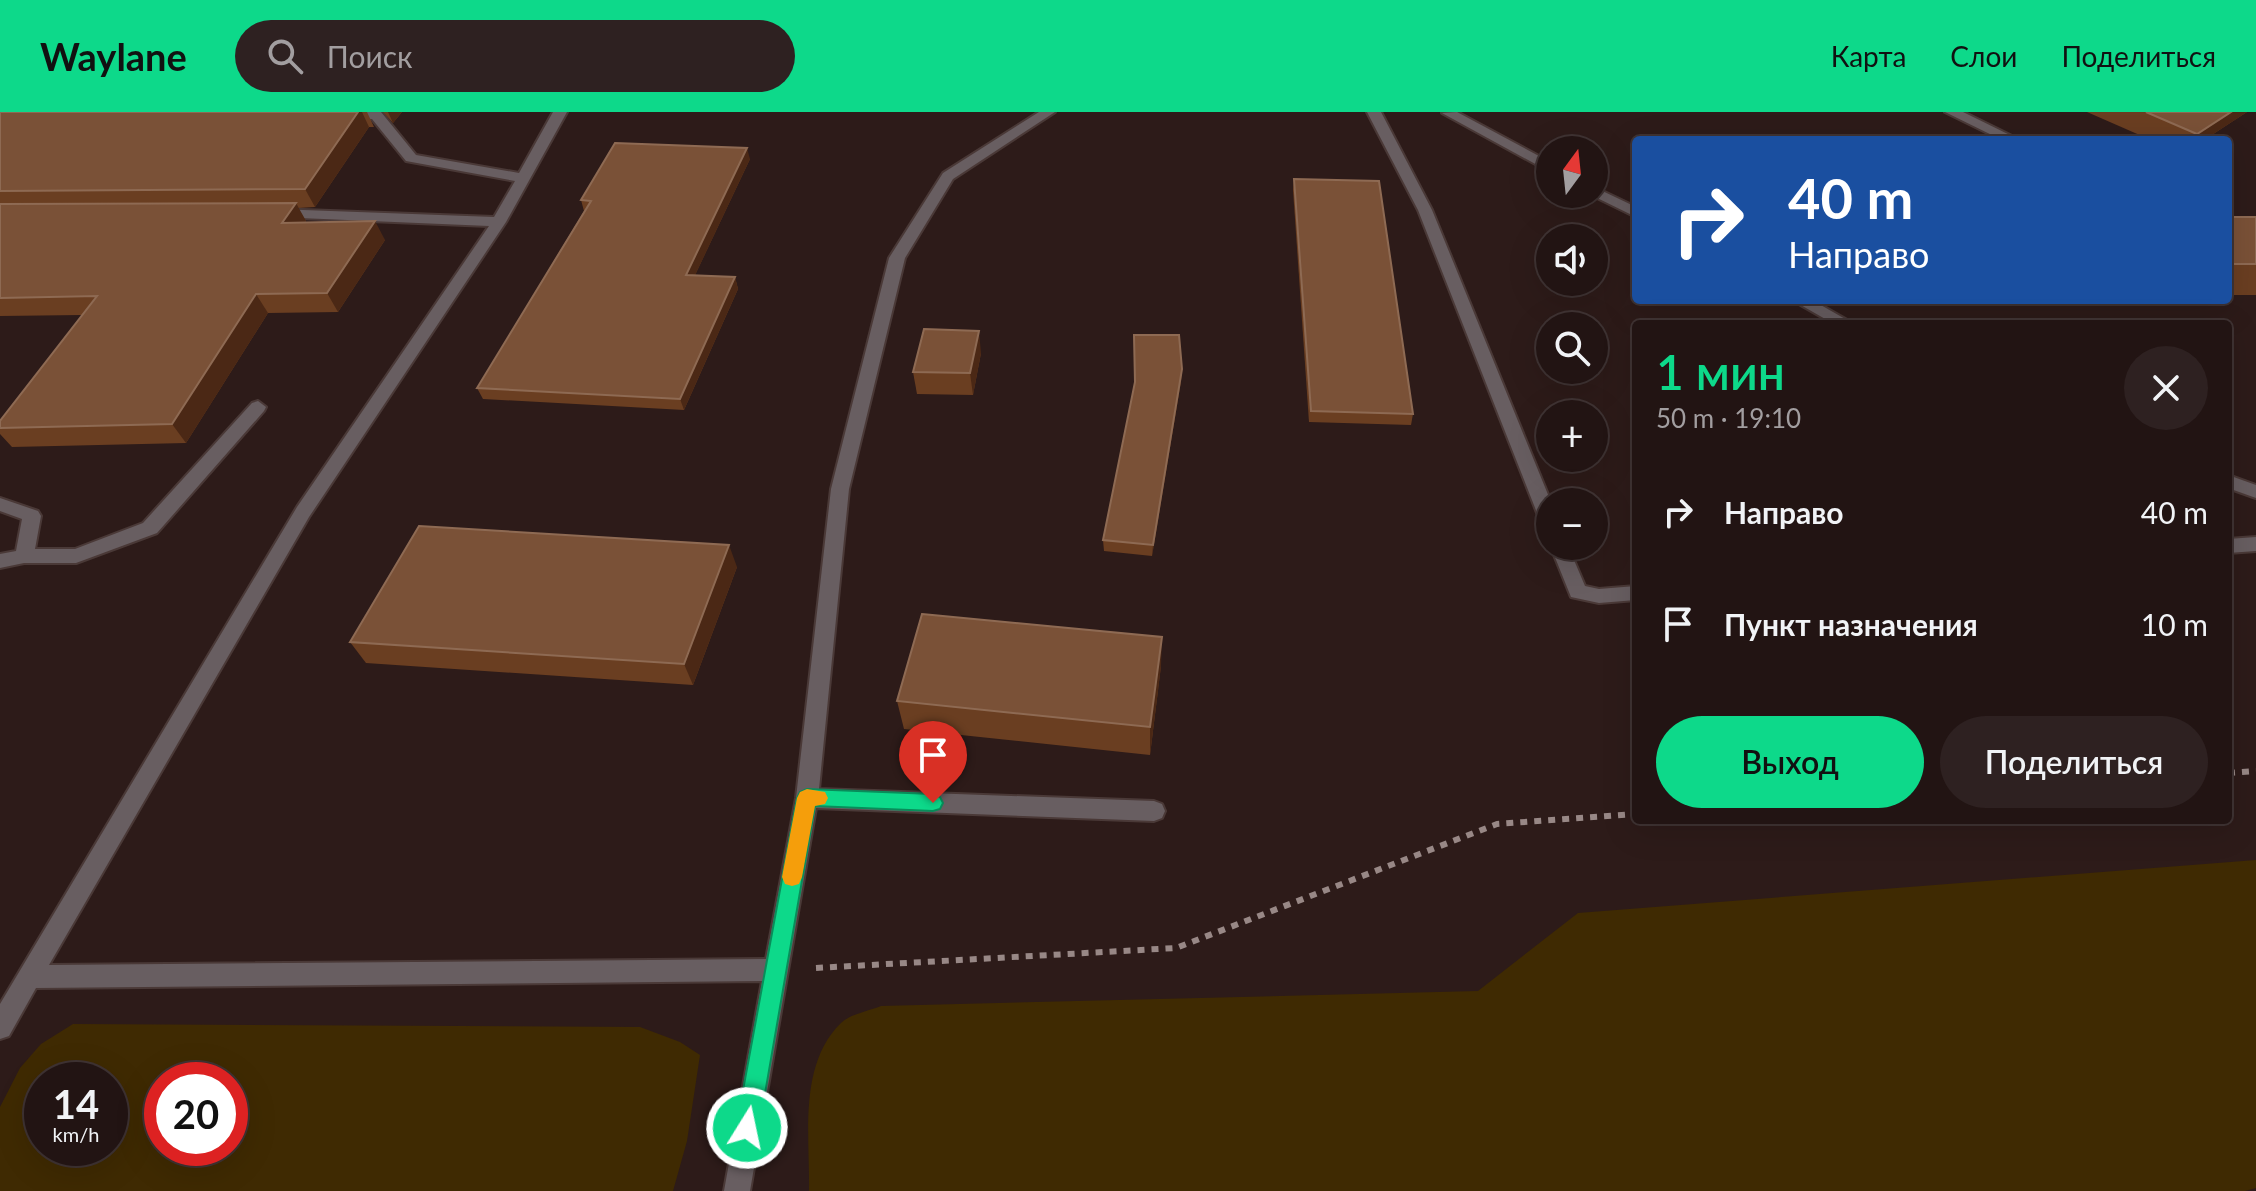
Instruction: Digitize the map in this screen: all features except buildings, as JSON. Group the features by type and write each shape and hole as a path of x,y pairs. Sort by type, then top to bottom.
{"lane":[{"path":"0,1027 303,512 499,222 560,112"},
{"path":"737,1191 807,798 840,489 897,258 948,176 1048,112"},
{"path":"1374,112 1425,210 1536,488"},
{"path":"1453,112 1449,113 1536,160"},
{"path":"1952,112 2004,136"},
{"path":"328,114 376,115 411,158 524,178"},
{"path":"1608,198 1632,211"},
{"path":"262,213 499,222"},
{"path":"1808,304 1838,320"},
{"path":"0,561 24,556 76,556 150,528 258,407"},
{"path":"2232,483 2256,492"},
{"path":"0,504 32,516 24,556"},
{"path":"2232,546 2256,544"},
{"path":"1565,560 1578,592 1599,596 1632,593"},
{"path":"807,798 1154,811"},
{"path":"31,977 775,970"}],"path":[{"path":"2232,773 2256,771"},
{"path":"775,970 1176,948 1497,824 1632,814"}],"shaded area":[{"path":"2256,860 2256,1188 2245,1191 809,1191 809,1102 818,1059 827,1040 841,1023 881,1006 1478,991 1578,913"},
{"path":"73,1024 640,1027 680,1042 700,1055 687,1141 673,1191 0,1191 0,1107 24,1063 24,1166 128,1166 128,1062 25,1062 41,1044"}],"slow traffic":[{"path":"792,877 807,798 818,798"}],"route":[{"path":"747,1128 807,798 933,803"}]}
